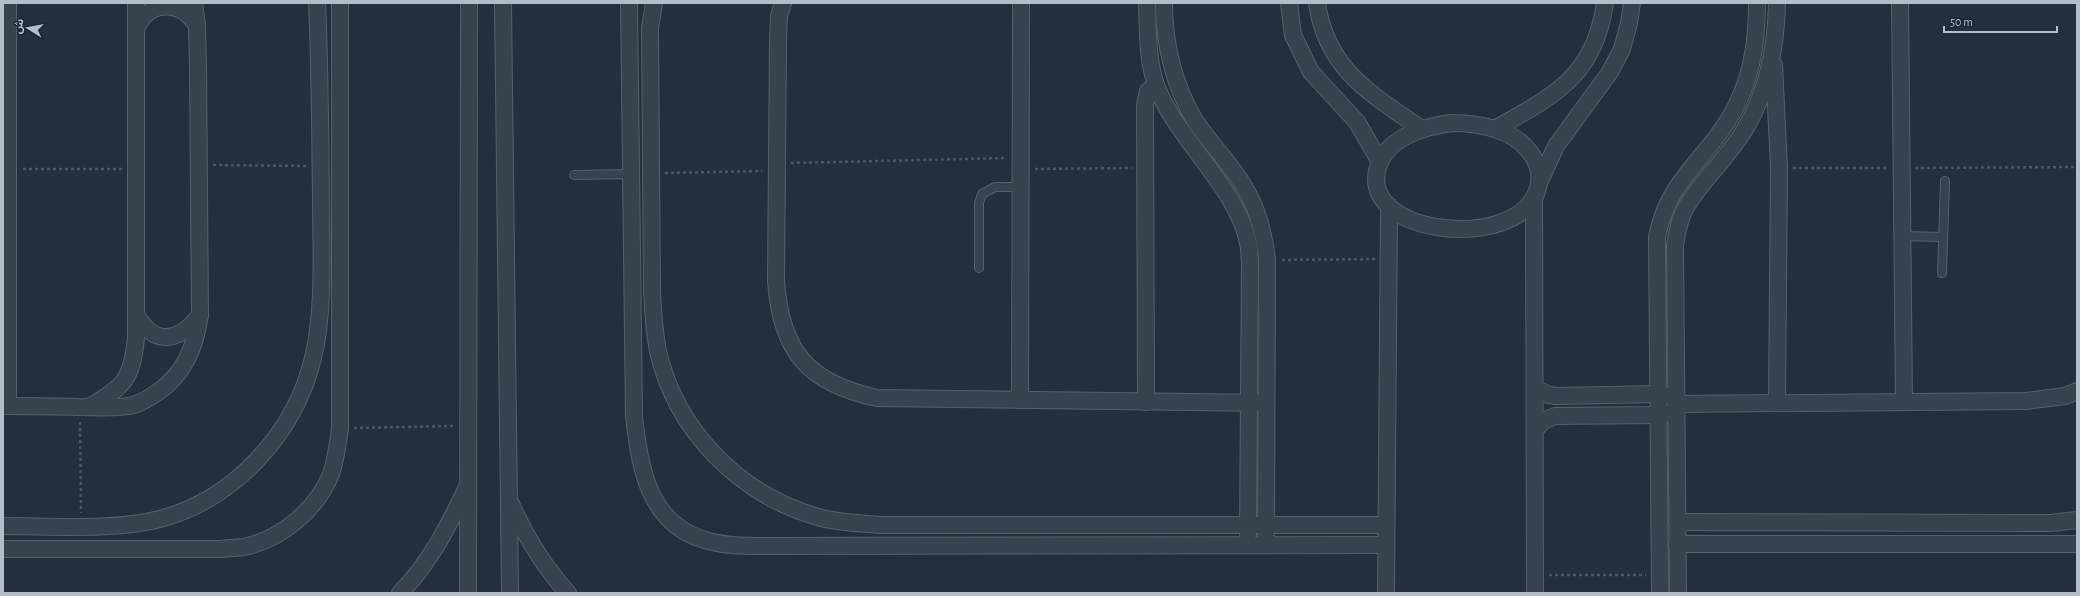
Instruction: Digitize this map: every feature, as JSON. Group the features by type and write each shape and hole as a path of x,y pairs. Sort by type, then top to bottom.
{"street":[{"path":"8,3 8,169 5,275 5,406 84,407 113,407 135,404 150,398 166,386 180,372 190,355 197,336 200,315 200,164 197,26 194,3"},
{"path":"84,407 113,393 124,382 131,369 136,338 136,3"},
{"path":"3,526 81,526 129,524 159,519 187,510 210,498 235,481 256,461 276,438 291,413 303,387 313,358 318,327 320,282 321,86 317,3"},
{"path":"3,549 220,549 244,547 266,540 287,528 305,513 319,495 330,474 337,452 340,428 340,3"},
{"path":"468,593 469,3"},
{"path":"503,3 510,593"},
{"path":"629,3 632,353 634,416 637,445 643,473 650,495 663,514 675,524 701,539 724,544 775,546 1386,545"},
{"path":"654,3 650,28 652,291 653,322 658,352 669,385 684,416 704,444 729,469 756,490 786,506 819,518 881,525 1386,525"},
{"path":"783,3 779,16 778,40 776,282 778,306 784,330 795,352 812,371 832,385 855,393 877,398 1266,403"},
{"path":"1020,400 1021,3"},
{"path":"1147,3 1148,43 1156,85 1180,129 1230,200 1241,220 1248,242 1250,264 1248,546"},
{"path":"1164,3 1167,41 1173,70 1181,94 1195,120 1242,182 1260,219 1267,260 1266,546"},
{"path":"1288,3 1294,35 1311,72 1356,122 1380,162"},
{"path":"1317,3 1320,23 1329,47 1344,68 1361,86 1422,129"},
{"path":"1495,129 1554,95 1575,76 1591,52 1602,26 1605,3"},
{"path":"1535,593 1534,198 1556,146 1610,72 1622,49 1629,23 1632,3"},
{"path":"1660,593 1657,252 1660,221 1665,206 1673,192 1723,128 1739,100 1748,79 1754,56 1757,3"},
{"path":"1678,593 1675,245 1678,227 1684,210 1693,196 1745,129 1760,99 1773,54 1777,27 1777,3"},
{"path":"1900,3 1904,402"},
{"path":"137,28 142,17 150,10 161,6 172,6 183,9 192,17 197,26"},
{"path":"1773,54 1777,100 1779,168 1777,404"},
{"path":"321,86 340,84"},
{"path":"1146,402 1145,98 1148,91 1156,85"},
{"path":"1534,198 1523,210 1509,218 1478,228 1462,230 1431,227 1416,222 1388,206 1378,189 1377,179 1380,162 1390,148 1422,129 1452,123 1481,125 1508,135 1527,149 1537,164 1540,181"},
{"path":"631,174 651,173"},
{"path":"1386,593 1388,206"},
{"path":"136,314 142,326 153,334 166,337 179,335 190,328 200,315"},
{"path":"632,353 658,352"},
{"path":"1535,388 1541,392 1556,396 1658,394 1668,396 1676,404 2026,401 2065,396 2077,391"},
{"path":"1535,430 1543,421 1555,416 1658,415 1671,412 1676,404"},
{"path":"400,593 429,557 448,526 469,482"},
{"path":"509,499 527,539 552,576 568,593"},
{"path":"1677,522 2051,523 2077,520"},
{"path":"2051,523 2052,544"},
{"path":"100,525 100,549"},
{"path":"1677,544 2077,544"}],"lane":[{"path":"574,175 631,174"},
{"path":"1942,273 1944,181"},
{"path":"979,268 979,203 982,194 994,187 1021,187"},
{"path":"1902,236 1943,237"}],"path":[{"path":"651,173 776,167 1020,163 1146,168"},
{"path":"200,164 320,166"},
{"path":"1779,168 2077,167"},
{"path":"8,169 136,169"},
{"path":"1267,260 1387,259"},
{"path":"81,526 84,407"},
{"path":"340,428 469,426"},
{"path":"1535,575 1659,575"}]}
